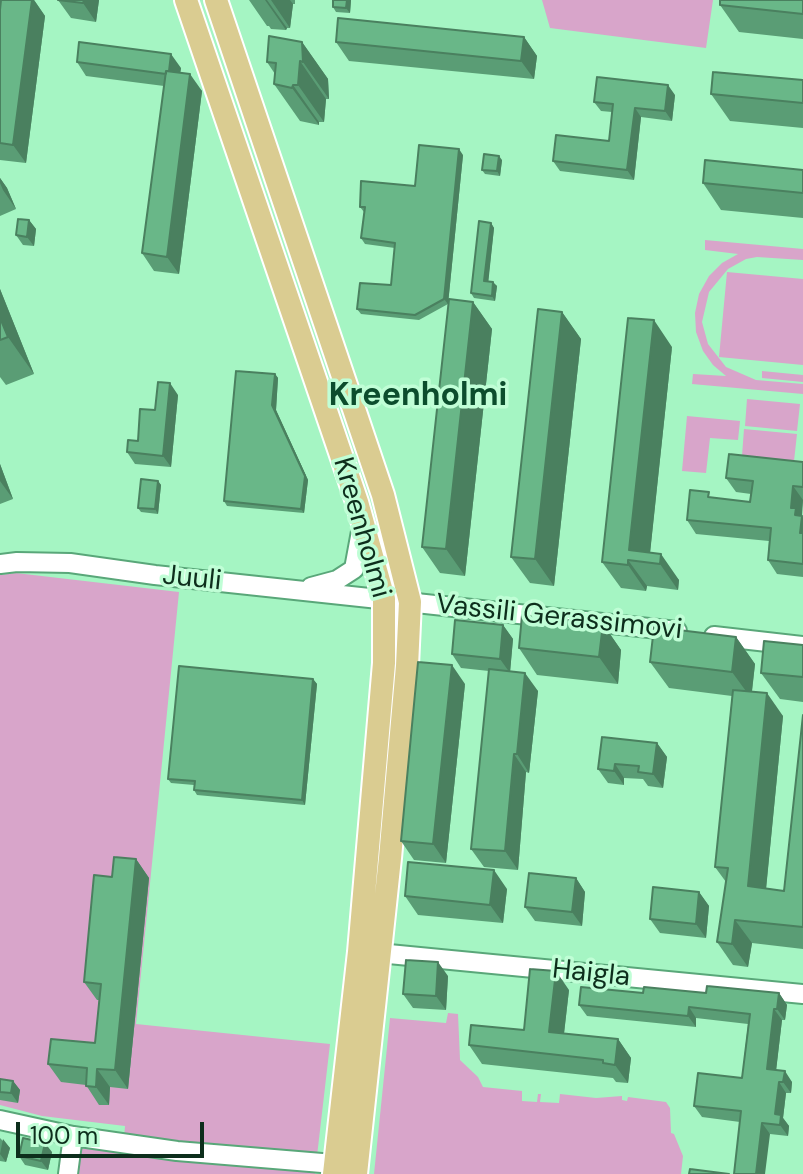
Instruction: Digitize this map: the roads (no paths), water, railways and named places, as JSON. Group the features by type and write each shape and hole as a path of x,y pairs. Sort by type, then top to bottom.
{"main road":[{"name":"Kreenholmi","path":"186,0 295,320 384,599 384,663 369,952"},
{"name":"Kreenholmi","path":"216,0 383,495 410,602 406,681 369,952 346,1169"},
{"path":"196,32 223,23"},
{"path":"295,320 321,311"}],"street":[{"path":"301,590 337,580 354,569 362,523"},
{"name":"Juuli","path":"0,564 70,563 384,599"},
{"name":"Vassili Gerassimovi","path":"384,599 803,646"},
{"name":"Haigla","path":"369,952 803,994"},
{"path":"0,1120 73,1136 177,1151 346,1169"},
{"path":"68,1174 73,1136"}],"district":[{"name":"Kreenholmi","path":"418,397"}]}
